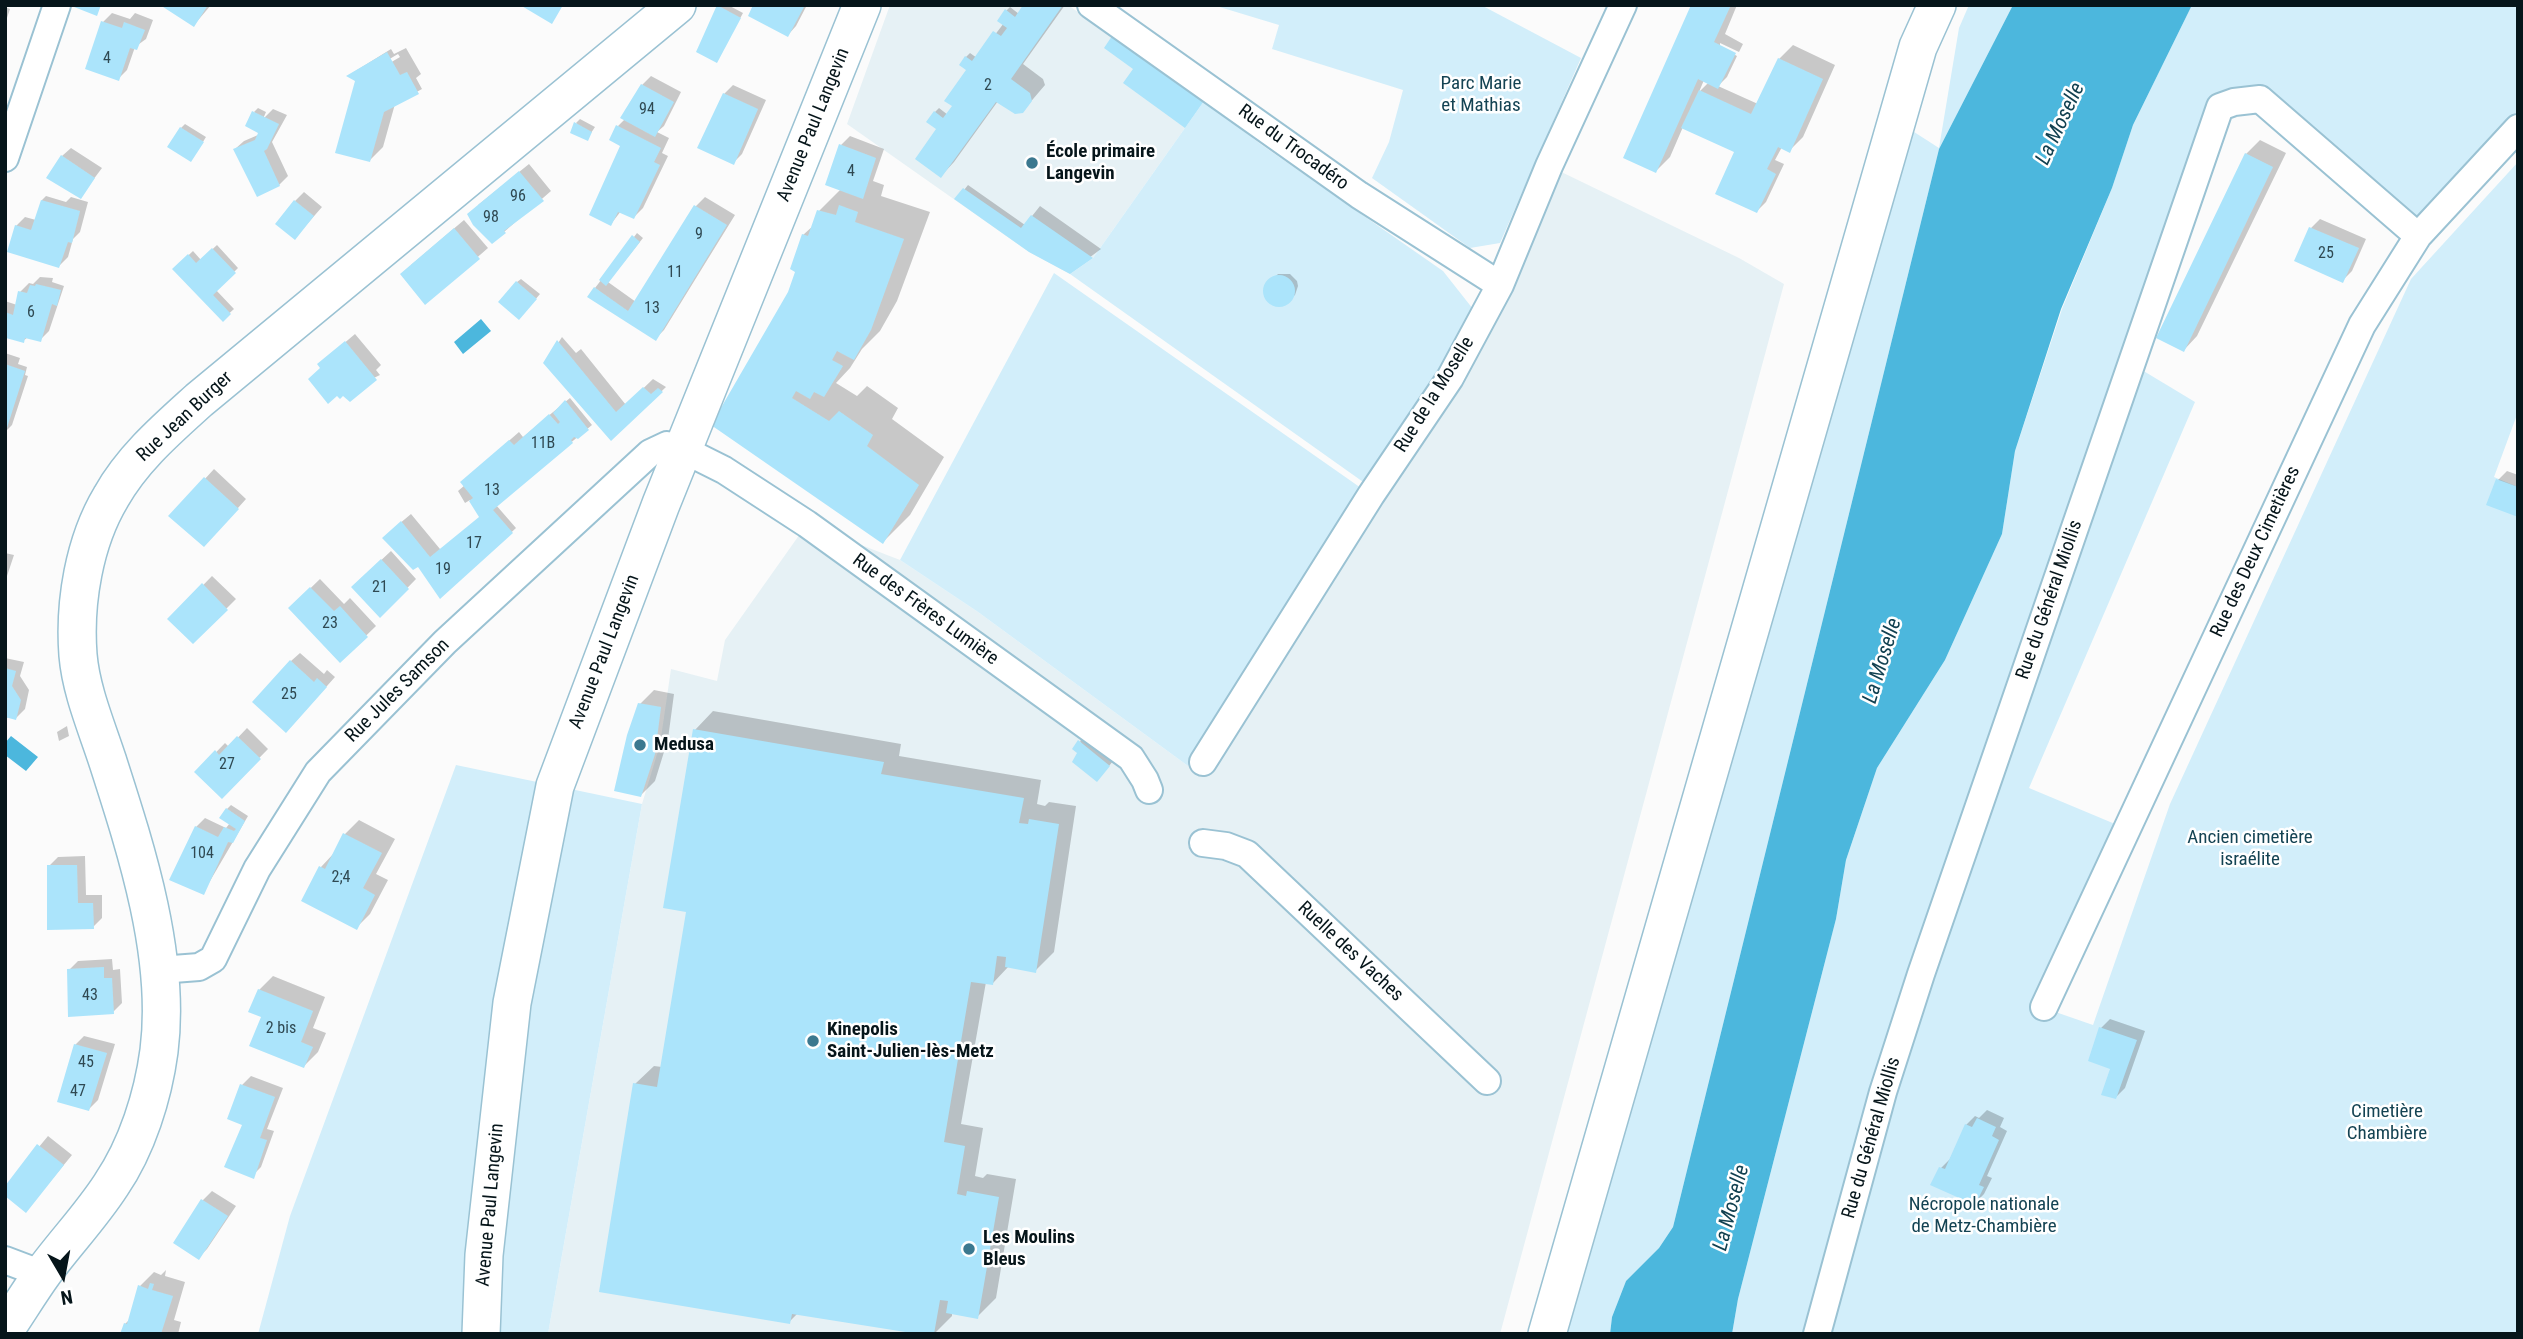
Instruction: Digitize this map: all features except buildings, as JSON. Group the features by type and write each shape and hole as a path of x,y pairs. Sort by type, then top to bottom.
{"main road":[{"name":"Rue Jean Burger","path":"5,1330 42,1274 112,1184 131,1147 153,1082 159,1049 160,970 146,898 115,783 84,686 78,657 83,577 96,527 111,496 144,450 199,400 677,5"},
{"name":"Avenue Paul Langevin","path":"481,1334 484,1255 512,1003 555,786 684,450 862,5"},
{"path":"1547,1334 1914,59 1937,5"}],"street":[{"path":"5,158 57,5"},
{"name":"Rue du Trocadéro","path":"1091,5 1359,195 1500,285"},
{"name":"Rue de la Moselle","path":"1203,762 1371,495 1450,377 1500,285 1549,166 1623,5"},
{"name":"Rue du Général Miollis","path":"1817,1334 1884,1092 1921,974 2220,107 2234,102 2260,99 2417,236"},
{"name":"Rue des Deux Cimetières","path":"2044,1007 2362,325 2417,236 2518,128"},
{"name":"Rue Jules Samson","path":"160,970 199,967 213,959 257,869 318,772 445,642 650,453 667,445 684,450"},
{"name":"Rue des Frères Lumière","path":"684,450 724,470 807,524 1131,758 1149,790"},
{"name":"Ruelle des Vaches","path":"1203,843 1226,846 1247,854 1487,1080"},
{"path":"5,1260 42,1274"}],"shaded area":[{"name":"École primaire Langevin","path":"890,5 1068,5 1204,101 1093,258 1070,274 1029,252 847,124"},
{"path":"1549,166 1739,258 1784,284 1500,1334 548,1334 642,804 660,744 671,669 717,681 725,640 807,524 900,560 978,612 1188,766 1450,378"}],"green space":[{"name":"Parc Marie et Mathias","path":"1213,5 1481,5 1581,58 1500,243 1470,248 1372,178 1389,142 1403,90 1272,49 1279,25"},
{"path":"1969,5 2013,5 1939,149 1673,1227 1659,1248 1626,1281 1612,1317 1610,1334 1547,1334 1897,121 1939,148 1959,28"},
{"path":"2192,5 2518,5 2518,128 2418,236 2273,119 2233,110 2217,118 2132,364 2195,402 2029,788 2127,829 2044,1008 2093,1025 2170,804 2411,279 2518,162 2518,412 2494,477 2518,487 2518,1334 1732,1334 1738,1299 1836,919 1846,860 1877,768 1945,660 2002,534 2015,451 2062,309 2112,188 2133,125"},
{"path":"1204,101 1262,145 1443,271 1473,309 1446,362 1366,484 1070,274 1093,258"},
{"path":"1054,273 1371,495 1188,766 978,612 900,560"},
{"path":"456,765 642,804 548,1334 258,1334 290,1216"}],"water":[{"name":"La Moselle","path":"2013,5 2192,5 2133,125 2112,188 2061,309 2015,451 2002,534 1945,660 1877,768 1846,860 1836,919 1738,1299 1732,1334 1610,1334 1612,1317 1626,1281 1659,1248 1673,1227 1939,149"},
{"path":"481,319 491,331 463,354 454,342"},
{"path":"11,736 38,757 26,771 5,755 5,743"}],"place":[{"name":"École primaire Langevin","path":"1032,163"},
{"name":"Medusa","path":"640,745"},
{"name":"Kinepolis Saint-Julien-lès-Metz","path":"813,1041"},
{"name":"Les Moulins Bleus","path":"969,1249"}],"park label":[{"name":"Ancien cimetière israélite","path":"2250,849"},
{"name":"Cimetière Chambière","path":"2387,1123"},
{"name":"Nécropole nationale de Metz-Chambière","path":"1984,1216"}]}
